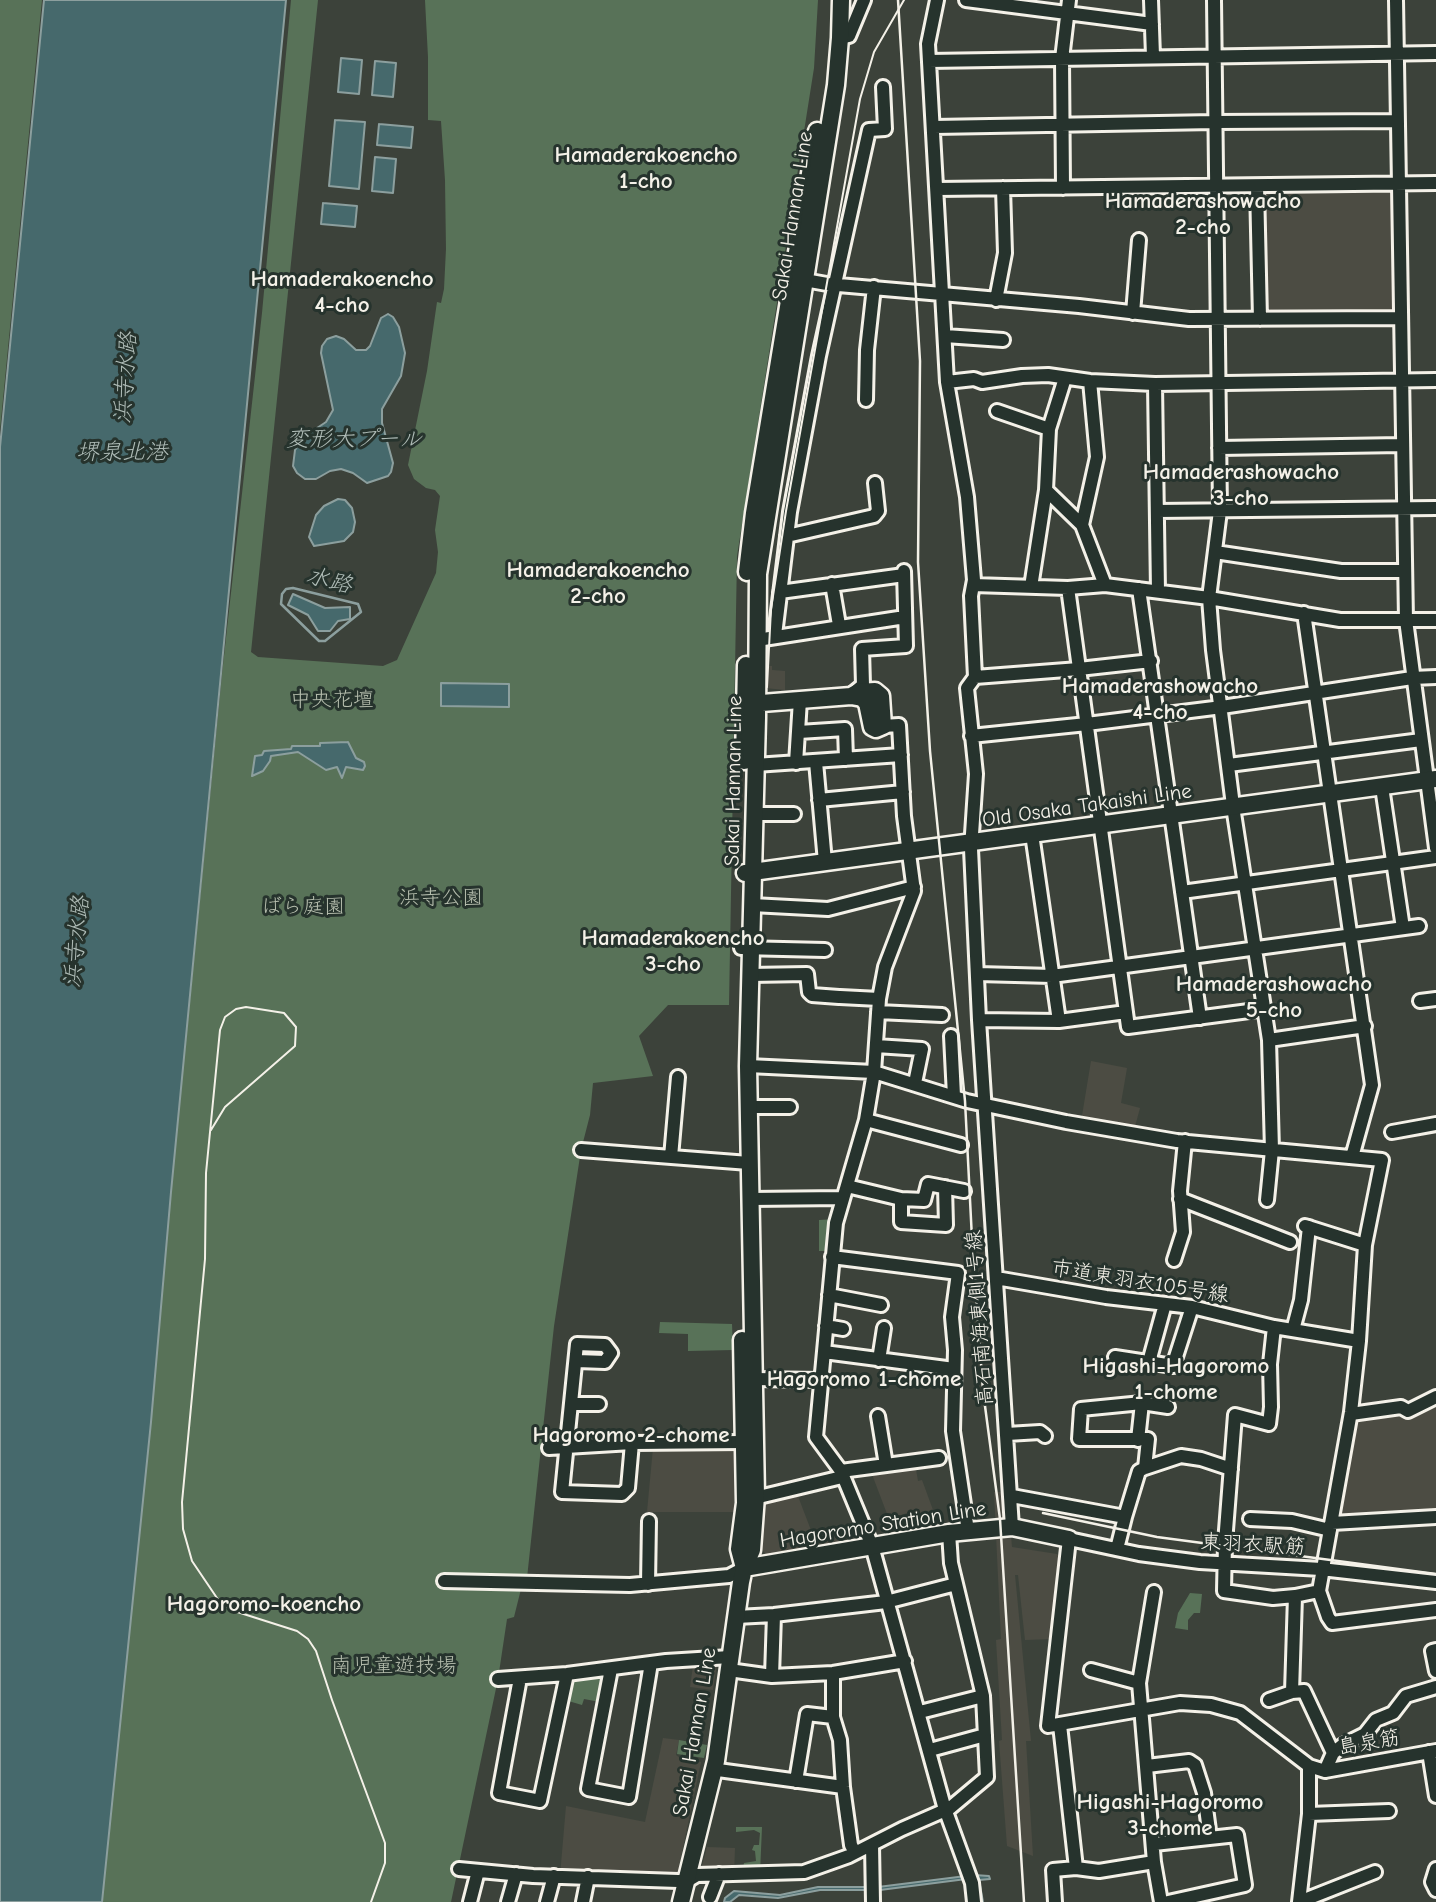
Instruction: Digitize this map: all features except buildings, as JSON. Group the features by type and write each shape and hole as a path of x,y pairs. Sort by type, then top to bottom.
{"main road":[{"name":"Sakai Hannan Line","path":"681,1902 716,1761 744,1568 752,1550 754,1378 750,1199 744,1162 748,1107 750,975 746,948 752,905 748,873 754,814 755,765 751,704 757,640 759,556 828,67 831,0"},
{"name":"Sakai Hannan Line","path":"744,1568 739,1549 744,1503 744,1162 751,704 749,544 836,85 841,0"},
{"path":"751,704 878,692 881,696 883,726"},
{"name":"Old Osaka Takaishi Line","path":"748,873 1432,780"},
{"name":"Hagoromo Station Line","path":"744,1568 949,1533 1012,1527 1069,1539"}],"street":[{"path":"840,38 849,36 864,0"},
{"name":"高石南海東側1号線","path":"937,0 928,44 947,382 967,497 974,580 971,608 975,677 967,688 976,774 971,843 979,1020 1012,1527"},
{"path":"967,0 1068,6 1152,24"},
{"path":"1152,0 1153,56"},
{"path":"1214,0 1220,511 1209,598 1213,650 1234,806 1269,1040 1272,1150 1267,1200"},
{"path":"1396,0 1406,620 1421,740 1432,780 1436,848"},
{"path":"1063,188 1062,59 1068,6"},
{"path":"929,61 1436,53"},
{"path":"775,635 787,536 833,285 869,130 885,129 883,87"},
{"path":"934,127 1398,121"},
{"path":"937,189 1436,183"},
{"path":"1257,186 1260,319"},
{"path":"996,300 1004,253 1003,188"},
{"path":"1133,313 1139,240"},
{"path":"798,279 833,285 1189,319 1400,318"},
{"path":"866,400 867,349 874,287"},
{"path":"945,337 1003,340"},
{"path":"947,382 982,382 1048,375 1090,381 1155,384 1436,380"},
{"path":"1031,587 1046,491 1049,429 1065,378"},
{"path":"1082,525 1097,457 1090,381"},
{"path":"1155,384 1158,591"},
{"path":"997,411 1049,429"},
{"path":"1219,448 1402,445"},
{"path":"787,536 874,516 878,511 875,483"},
{"path":"1046,491 1082,525 1105,585"},
{"path":"1157,511 1436,508"},
{"path":"1215,552 1341,571 1405,571"},
{"path":"780,592 904,573 906,646 862,649 863,685 851,695"},
{"path":"832,584 839,625"},
{"path":"973,585 1068,588 1105,585 1209,598 1340,620 1436,620"},
{"path":"1068,588 1128,1027 1264,1009"},
{"path":"1139,589 1199,1018"},
{"path":"1304,613 1372,1085 1352,1157"},
{"path":"757,640 839,625 905,617"},
{"path":"975,677 1150,661"},
{"path":"971,736 1222,707 1412,678 1436,677"},
{"path":"796,763 800,700"},
{"path":"883,726 899,725 914,891 884,967 874,1073 866,1120 836,1223 816,1437 841,1474 872,1546 947,1810 970,1878 974,1902"},
{"path":"799,732 845,729 846,760"},
{"path":"1229,765 1421,740"},
{"path":"755,765 901,755"},
{"path":"816,762 825,862"},
{"path":"1382,787 1403,928"},
{"path":"819,800 903,792"},
{"path":"754,814 794,814"},
{"path":"1032,834 1059,1021"},
{"path":"1182,892 1436,856"},
{"path":"752,905 828,909 914,887"},
{"path":"978,974 1052,975 1419,926"},
{"path":"746,948 825,950"},
{"path":"750,975 807,974 809,992 812,995 839,997 942,1015"},
{"path":"1420,1001 1436,999"},
{"path":"979,1020 1059,1021 1126,1012"},
{"path":"1269,1040 1365,1026"},
{"path":"951,1036 954,1096"},
{"path":"876,1046 922,1049 915,1083"},
{"path":"748,1066 874,1073 985,1106 1066,1122 1185,1141 1382,1160 1365,1245 1351,1414 1319,1591 1332,1623 1436,1609"},
{"path":"671,1157 678,1077"},
{"path":"748,1107 790,1107"},
{"path":"866,1120 961,1145"},
{"path":"1392,1132 1436,1124"},
{"path":"1174,1260 1183,1232 1180,1199 1185,1141"},
{"path":"582,1150 744,1162"},
{"path":"750,1199 845,1192 923,1200 928,1184 964,1191"},
{"path":"901,1199 901,1222 946,1225 946,1186"},
{"path":"1180,1199 1290,1242"},
{"path":"1293,1330 1304,1278 1307,1226 1365,1245"},
{"path":"832,1257 958,1273 952,1317 953,1431 968,1531"},
{"name":"市道東羽衣105号線","path":"996,1278 1192,1307 1274,1327 1359,1341"},
{"path":"829,1295 874,1301"},
{"path":"1149,1362 1165,1304"},
{"path":"1115,1357 1173,1366 1192,1307"},
{"path":"826,1326 843,1329"},
{"path":"1274,1327 1269,1424 1235,1415 1224,1591 1273,1598 1319,1591"},
{"path":"879,1360 884,1328"},
{"path":"824,1352 954,1369"},
{"path":"577,1361 562,1492 622,1494 628,1488 632,1443"},
{"path":"754,1378 820,1380"},
{"path":"1351,1414 1401,1407 1408,1411 1436,1397"},
{"path":"1145,1468 1148,1439 1079,1438 1081,1409 1142,1403 1168,1407"},
{"path":"1138,1440 1142,1403"},
{"path":"572,1404 599,1404"},
{"path":"878,1416 886,1465"},
{"path":"1007,1434 1040,1432 1045,1436"},
{"path":"549,1448 743,1441"},
{"path":"1117,1549 1139,1471 1181,1456 1201,1459 1231,1469"},
{"path":"754,1496 841,1474 939,1458"},
{"path":"1012,1496 1125,1517"},
{"path":"1250,1519 1331,1526 1436,1517"},
{"path":"648,1584 649,1521"},
{"path":"459,1869 687,1881 697,1875 804,1872 855,1853 947,1810 987,1777 983,1696 951,1563 949,1533"},
{"path":"1069,1539 1054,1726 1076,1868"},
{"name":"東羽衣駅筋","path":"1069,1539 1139,1554 1225,1564 1321,1569 1436,1582"},
{"path":"444,1581 648,1584 729,1576 744,1568"},
{"path":"736,1617 886,1602 956,1584"},
{"path":"1154,1592 1139,1683 1154,1862 1161,1902"},
{"path":"1292,1692 1295,1596"},
{"path":"772,1675 774,1615"},
{"path":"1436,1650 1432,1651 1436,1671"},
{"path":"498,1679 567,1674 651,1663 730,1663 772,1675 834,1673 905,1661"},
{"path":"611,1669 588,1789 629,1797 651,1663"},
{"path":"1091,1670 1139,1683"},
{"path":"834,1673 833,1717 840,1740 843,1787 851,1845 855,1853"},
{"path":"520,1678 499,1793 540,1801 567,1674"},
{"path":"1325,1771 1333,1753 1365,1734 1376,1720 1393,1713 1406,1696 1436,1687"},
{"path":"1269,1700 1304,1691 1333,1753"},
{"path":"920,1712 983,1696"},
{"name":"島泉筋","path":"1054,1726 1180,1703 1229,1709 1240,1713 1309,1766 1325,1771 1432,1751"},
{"path":"796,1781 807,1714 833,1717"},
{"path":"930,1750 985,1735"},
{"path":"1432,1751 1436,1796"},
{"path":"1147,1766 1189,1761 1195,1765 1204,1793 1210,1838"},
{"path":"1309,1766 1309,1814 1299,1902 1375,1872"},
{"path":"718,1770 843,1787"},
{"path":"1309,1814 1389,1811"},
{"path":"1154,1844 1237,1835 1245,1885 1168,1902"},
{"path":"872,1844 874,1892"},
{"path":"1055,1902 1054,1870 1076,1868 1098,1871 1154,1862"},
{"path":"1436,1869 1432,1882 1436,1890"},
{"path":"471,1902 478,1871"},
{"path":"508,1902 516,1874"},
{"path":"710,1896 719,1874"},
{"path":"547,1902 557,1876"},
{"path":"583,1902 588,1877"}],"shaded area":[{"path":"1398,184 1400,318 1260,319 1257,186"},
{"path":"765,666 772,666 772,670 785,671 785,690 765,688"},
{"path":"1091,1061 1127,1068 1121,1103 1140,1108 1134,1130 1081,1122"},
{"path":"1436,1398 1436,1516 1339,1518 1337,1515 1355,1415"},
{"path":"734,1446 734,1512 647,1512 653,1448"},
{"path":"915,1464 918,1481 922,1480 933,1510 928,1513 933,1529 926,1530 919,1509 889,1519 870,1469"},
{"path":"796,1491 812,1533 837,1528 840,1545 769,1558 760,1547 764,1498"},
{"path":"994,1492 1007,1492 1012,1547 1057,1554 1061,1559 1051,1639 1025,1640 1018,1575 1015,1575 1031,1741 1026,1741 1033,1856 1007,1846 999,1741 1002,1740 996,1640 1001,1639"},
{"path":"717,1664 713,1690 690,1687 693,1666"},
{"path":"663,1738 679,1740 676,1755 680,1758 701,1762 677,1876 560,1876 566,1806 645,1822"},
{"path":"707,1847 735,1848 734,1873 700,1873"}],"green space":[{"path":"0,0 42,0 0,430"},
{"name":"浜寺公園","path":"291,0 318,0 251,652 258,657 383,666 397,660 436,573 438,552 435,530 440,496 435,490 426,488 414,479 408,465 427,371 437,302 441,303 444,289 446,249 441,121 428,120 425,0 818,0 814,68 737,556 729,1005 668,1005 639,1036 653,1076 593,1083 590,1115 581,1150 554,1326 527,1578 522,1585 514,1617 507,1619 498,1679 451,1902 102,1902 222,674 262,313"},
{"path":"836,1219 830,1251 819,1251 819,1220"},
{"path":"660,1322 732,1324 733,1350 688,1351 688,1334 659,1333"},
{"path":"1190,1593 1202,1594 1200,1613 1194,1613 1188,1620 1188,1630 1175,1628 1178,1613"},
{"path":"603,1674 605,1678 600,1702 584,1699 582,1705 565,1700 569,1679"},
{"path":"679,1740 707,1745 704,1758 677,1754"},
{"path":"736,1827 762,1827 760,1873 743,1868 744,1863 756,1861 755,1851 752,1850 754,1845 759,1845 760,1833 754,1830 736,1832"}],"water":[{"name":"堺泉北港","path":"44,0 286,0 151,1422 102,1902 0,1902 0,447"},
{"path":"341,58 362,60 359,94 338,92"},
{"path":"375,61 396,63 393,97 372,95"},
{"path":"335,120 365,122 359,189 329,186"},
{"path":"379,124 413,127 411,148 377,145"},
{"path":"375,157 396,159 393,193 372,191"},
{"path":"323,203 357,206 355,227 321,224"},
{"name":"変形大プール","path":"388,314 399,327 405,353 401,376 382,409 382,423 393,463 391,472 388,476 367,483 353,473 341,469 330,471 316,479 305,479 293,466 295,450 305,436 326,422 333,410 321,353 322,346 327,339 336,336 344,339 356,350 366,350 381,318"},
{"path":"338,499 345,500 352,508 355,522 353,532 344,541 314,546 309,537 316,515 324,506"},
{"path":"293,594 325,608 350,607 350,619 338,621 330,631 318,631 308,615 288,605"},
{"path":"441,683 509,684 509,707 441,706"},
{"path":"348,742 356,758 364,762 365,766 363,770 346,767 342,778 337,767 326,770 298,752 271,756 263,771 252,776 255,756 262,755 264,751"},
{"path":"974,1875 989,1876 990,1879 979,1880 983,1902 978,1902 974,1878 880,1890 820,1890 778,1898 739,1895 730,1902 724,1902 734,1891 780,1895 818,1887 878,1887"}],"waterway":[{"name":"水路","path":"293,588 358,604 361,612 325,641 319,641 281,604 282,594 286,589 293,588"}],"tram line":[{"path":"767,687 771,609 786,511 860,99 874,52 904,0"},
{"path":"211,1130 225,1107 295,1046 296,1027 284,1013 246,1007 236,1009 225,1017 220,1030 206,1173 205,1259 182,1502 183,1529 192,1561 219,1601 231,1610 297,1631 308,1639 316,1651 332,1700"},
{"path":"332,1700 385,1843 385,1863 371,1902"}],"railway":[{"path":"898,0 920,361 918,562 930,751 965,1101 983,1391 1000,1519 1024,1902"},
{"path":"1043,1513 1157,1537 1436,1574"}],"district":[{"name":"Hamaderakoencho 1-cho","path":"646,168"},
{"name":"Hamaderashowacho 2-cho","path":"1203,214"},
{"name":"Hamaderakoencho 4-cho","path":"342,292"},
{"name":"Hamaderashowacho 3-cho","path":"1241,485"},
{"name":"Hamaderakoencho 2-cho","path":"598,583"},
{"name":"Hamaderashowacho 4-cho","path":"1160,699"},
{"name":"Hamaderakoencho 3-cho","path":"673,951"},
{"name":"Hamaderashowacho 5-cho","path":"1274,997"},
{"name":"Hagoromo 1-chome","path":"864,1379"},
{"name":"Higashi-Hagoromo 1-chome","path":"1176,1379"},
{"name":"Hagoromo 2-chome","path":"631,1435"},
{"name":"Hagoromo-koencho","path":"264,1604"},
{"name":"Higashi-Hagoromo 3-chome","path":"1170,1815"}],"water label":[{"name":"浜寺水路","path":"126,378"},
{"name":"浜寺水路","path":"77,942"}],"park label":[{"name":"中央花壇","path":"332,700"},
{"name":"ばら庭園","path":"303,907"},
{"name":"南児童遊技場","path":"394,1666"}]}
